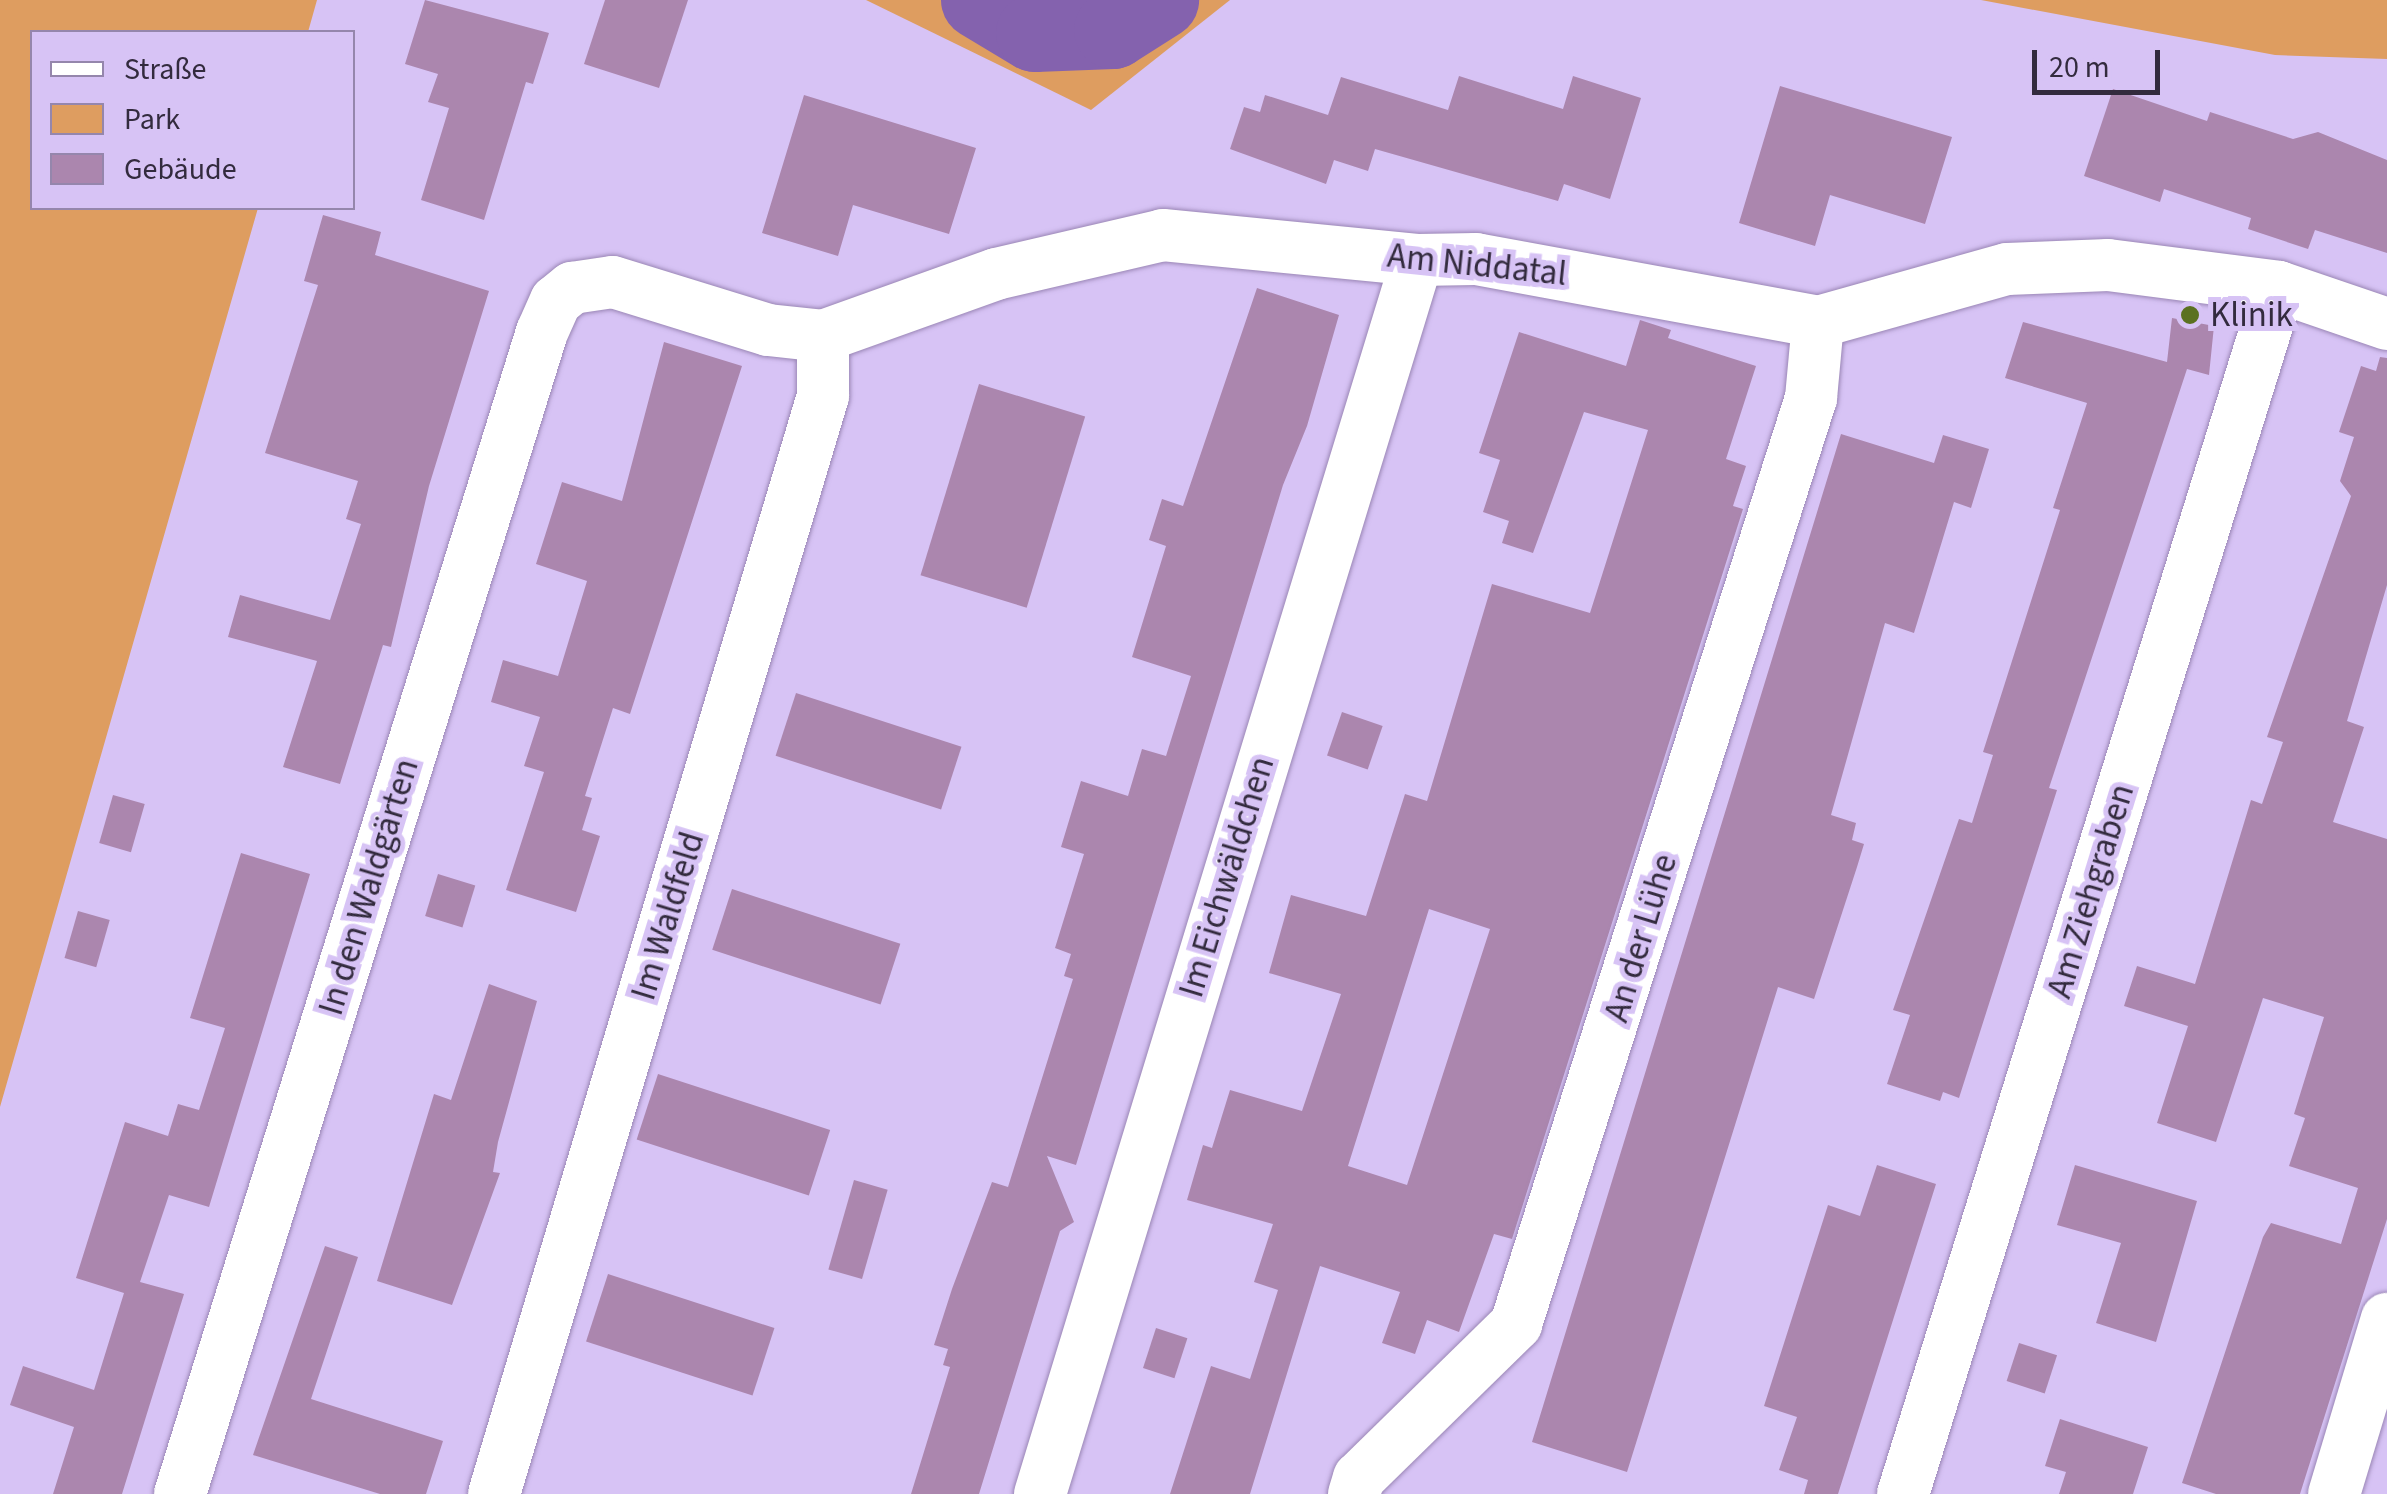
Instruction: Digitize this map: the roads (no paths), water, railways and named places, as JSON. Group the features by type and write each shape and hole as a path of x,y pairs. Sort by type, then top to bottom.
{"street":[{"name":"Am Niddatal","path":"572,288 613,282 768,330 823,336 996,274 1162,235 1417,260 1476,259 1569,272 1818,322 2007,268 2108,265 2279,287 2387,324"},
{"name":"Im Eichwäldchen","path":"1040,1494 1417,260"},
{"name":"Am Ziehgraben","path":"1903,1494 2279,287"},
{"name":"In den Waldgärten","path":"180,1494 542,332 556,301 572,288"},
{"name":"An der Lühe","path":"1354,1494 1359,1478 1516,1324 1811,398 1818,322"},
{"name":"Im Waldfeld","path":"494,1494 823,396 823,336"},
{"path":"2334,1494 2387,1319"}],"waterway":[{"path":"980,0 1035,33 1113,30 1160,0"}],"place":[{"name":"Klinik","path":"2190,315"}]}
